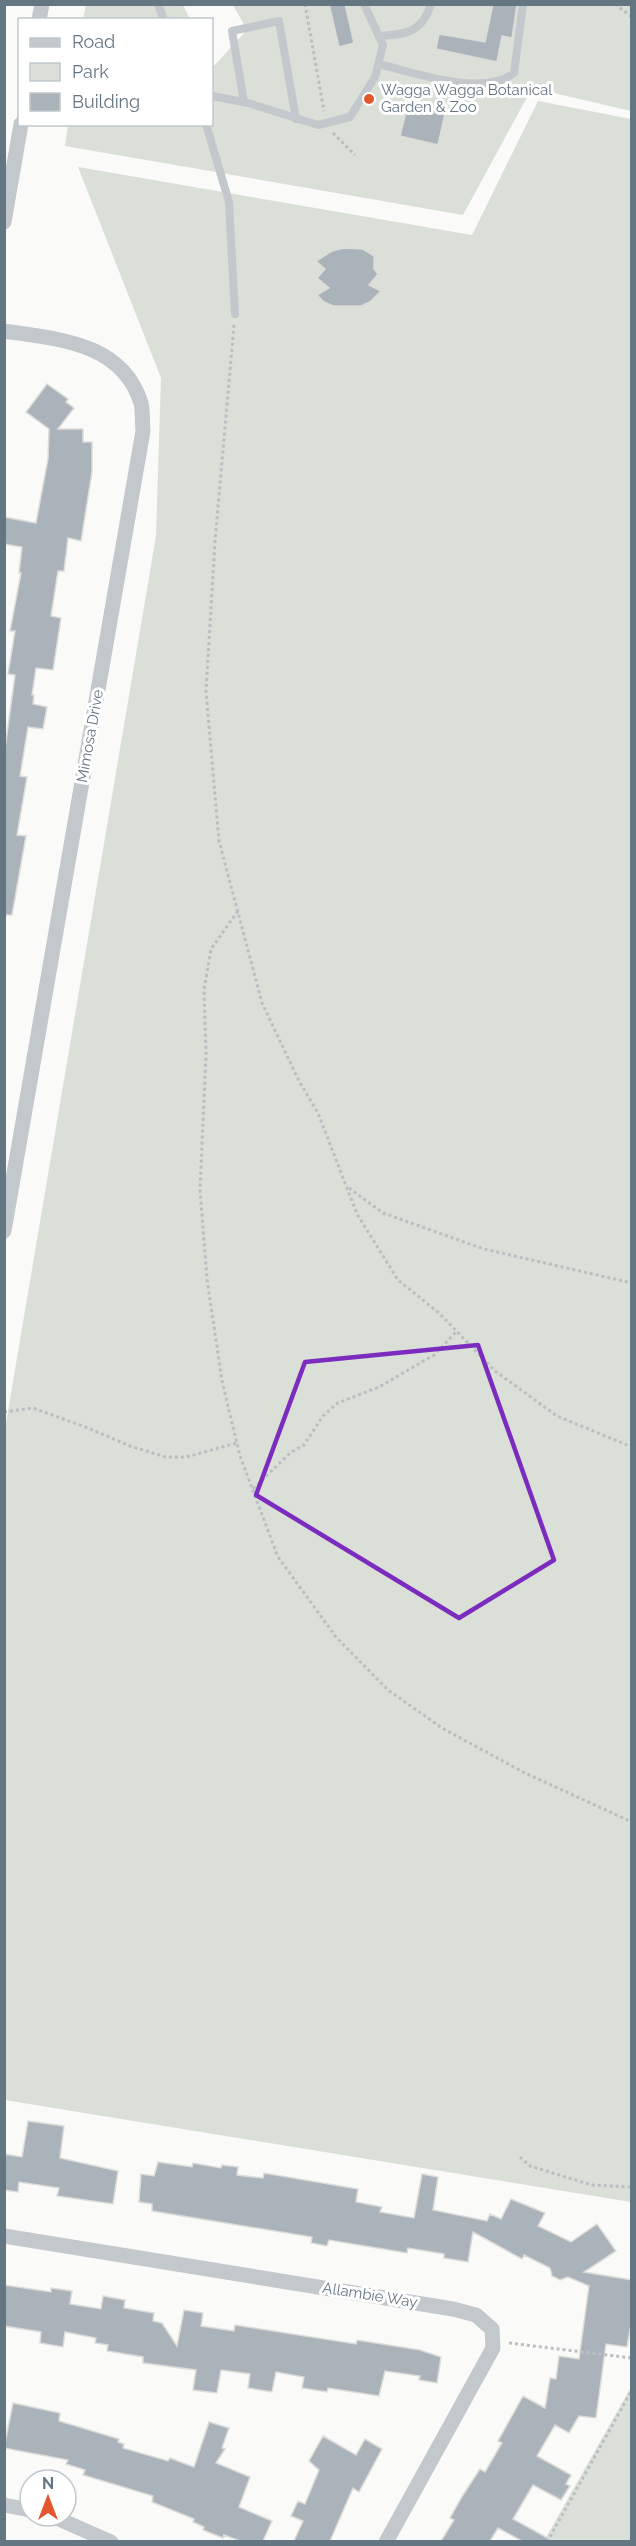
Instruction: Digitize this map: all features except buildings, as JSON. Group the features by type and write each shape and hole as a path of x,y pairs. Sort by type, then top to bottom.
{"street":[{"path":"4,222 9,164 20,126"},
{"name":"Mimosa Drive","path":"4,331 80,344 118,365 131,382 141,404 143,431 4,1232"},
{"name":"Allambie Way","path":"4,2236 453,2309 476,2315 492,2329 492,2341"},
{"path":"386,2541 484,2367 493,2348 492,2341"},
{"path":"78,2527 111,2541"}],"lane":[{"path":"213,96 244,102 318,125 350,117 375,77 383,45 364,4"},
{"path":"380,36 403,34 418,28 427,17 431,4"},
{"path":"378,64 465,84 505,80 514,73 523,4"},
{"path":"244,102 232,31 279,21 297,119"},
{"path":"207,126 229,202 234,314"}],"path":[{"path":"305,4 326,124 342,144 355,155"},
{"path":"615,4 632,17"},
{"path":"234,314 215,541 206,691 219,841 262,1003 299,1081 318,1113 357,1214 398,1280 439,1313 495,1371 557,1416 632,1448"},
{"path":"238,911 211,949 204,990 206,1054 200,1190 207,1279 222,1381 237,1443 278,1557 336,1637 388,1690 442,1728 523,1772 632,1822"},
{"path":"347,1187 383,1213 484,1249 632,1283"},
{"path":"253,1489 290,1453 304,1444 323,1416 338,1403 379,1388 416,1366 434,1355 457,1332"},
{"path":"4,1412 33,1408 137,1449 166,1457 186,1457 237,1443"},
{"path":"520,2157 530,2166 592,2185 632,2187"},
{"path":"492,2341 632,2358"},
{"path":"547,2541 632,2390"}],"highlighted area":[{"path":"478,1345 554,1560 459,1618 256,1495 305,1362"}],"green space":[{"path":"86,4 183,5 190,18 83,18"},
{"name":"Wagga Wagga Botanical Garden & Zoo","path":"233,5 631,5 631,111 532,88 463,215 65,146 68,126 213,126 213,67 247,30"},
{"path":"538,101 631,119 631,2202 5,2100 5,1429 156,536 161,378 78,167 472,235"},
{"path":"631,2387 631,2541 544,2541"}],"place":[{"name":"Wagga Wagga Botanical Garden & Zoo","path":"369,99"}]}
